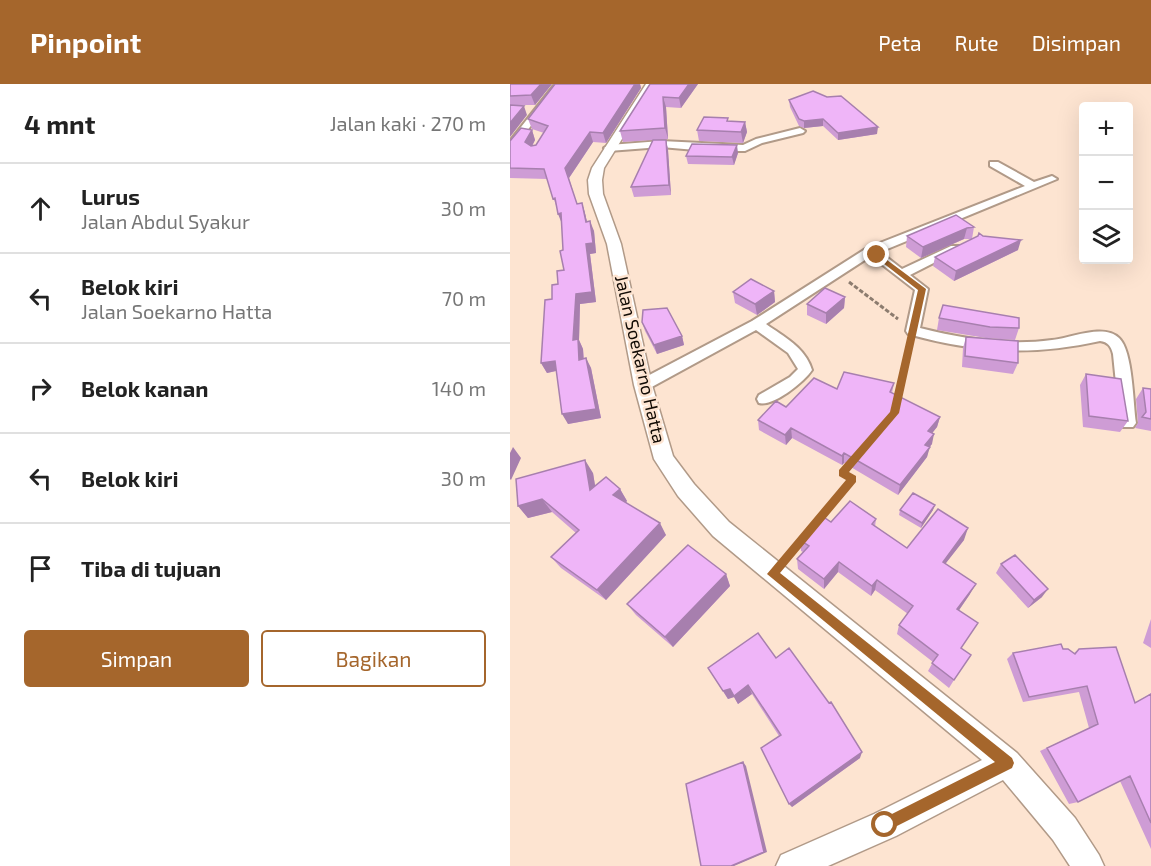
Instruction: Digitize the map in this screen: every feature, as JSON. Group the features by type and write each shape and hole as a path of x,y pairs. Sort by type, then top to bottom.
{"street":[{"path":"510,147 533,110 559,84"},
{"name":"Jalan Soekarno Hatta","path":"651,84 609,148 598,168 595,180 596,194 614,244 644,385 664,459 686,490 722,529 773,574 1007,763 1064,829 1088,866"},
{"path":"609,148 661,144 707,148 745,148 759,141 800,131"},
{"path":"517,135 533,134"},
{"path":"994,164 1033,186"},
{"path":"644,385 757,324 871,251 1052,179"},
{"path":"901,274 969,243"},
{"path":"871,251 922,289 914,331 1005,349 1043,347 1100,336 1109,337 1118,345 1120,354 1128,423"},
{"path":"757,324 790,348 804,364 804,370 795,381 764,399"},
{"path":"792,866 885,825 1007,763"}],"path":[{"path":"837,273 914,331 897,403"},
{"path":"809,531 853,479 843,473 857,456"},
{"path":"773,574 802,539"}],"building":[{"path":"510,84 541,84 531,95 510,96"},
{"path":"555,84 635,84 603,133 590,132 565,168 577,204 582,203 586,222 590,221 593,243 586,244 592,292 576,294 573,340 578,339 579,360 586,358 596,409 562,414 555,361 541,363 545,300 552,299 552,285 558,284 557,271 564,270 560,251 563,250 561,213 558,214 555,198 553,199 544,169 510,168 510,141 521,128 532,130 525,142 531,146 536,145 548,126 528,119"},
{"path":"650,84 689,84 679,98 663,97 665,128 620,131"},
{"path":"813,91 827,97 841,96 878,127 838,133 823,119 804,121 799,119 789,100"},
{"path":"510,105 524,106 510,123"},
{"path":"704,117 728,118 727,121 745,122 741,132 697,130"},
{"path":"653,140 666,140 669,185 631,187"},
{"path":"692,144 737,145 732,157 686,156"},
{"path":"956,215 974,227 923,247 907,236"},
{"path":"979,233 983,236 1021,240 956,271 935,257 978,236"},
{"path":"751,279 774,291 755,304 733,292"},
{"path":"825,288 845,297 826,313 807,304"},
{"path":"943,305 1019,318 1019,328 990,327 939,318"},
{"path":"667,308 682,336 654,345 642,322 643,310"},
{"path":"966,337 1018,341 1018,363 965,356"},
{"path":"844,372 894,383 890,392 940,417 928,431 934,434 925,445 930,447 900,485 844,453 842,456 791,428 785,435 758,420 776,401 786,407 814,378 837,389"},
{"path":"1086,374 1121,379 1128,421 1089,416"},
{"path":"1143,388 1151,389 1151,419 1142,417 1146,412"},
{"path":"585,460 590,490 606,477 620,489 613,495 660,523 597,590 551,557 579,530 542,499 518,506 516,479"},
{"path":"913,493 935,505 922,523 900,510"},
{"path":"850,501 876,519 872,524 907,548 938,509 968,528 943,562 976,584 957,609 978,623 961,648 971,655 954,680 932,663 938,655 899,625 913,606 877,580 872,586 839,562 824,579 797,559 809,546 800,540 822,516 831,522"},
{"path":"688,545 726,574 665,637 627,604"},
{"path":"1015,555 1048,589 1034,600 1001,564"},
{"path":"758,633 776,658 789,648 829,703 831,702 862,752 789,804 761,748 781,735 748,685 734,696 730,689 723,691 708,668"},
{"path":"1061,644 1063,649 1068,649 1075,654 1079,649 1116,647 1135,703 1151,694 1151,823 1130,776 1078,802 1047,748 1098,724 1087,686 1029,697 1013,653"},
{"path":"743,762 764,852 731,866 701,866 686,784"}],"route":[{"path":"877,255 922,289 894,413 843,473 853,479 773,574 1007,763 885,825"}]}
